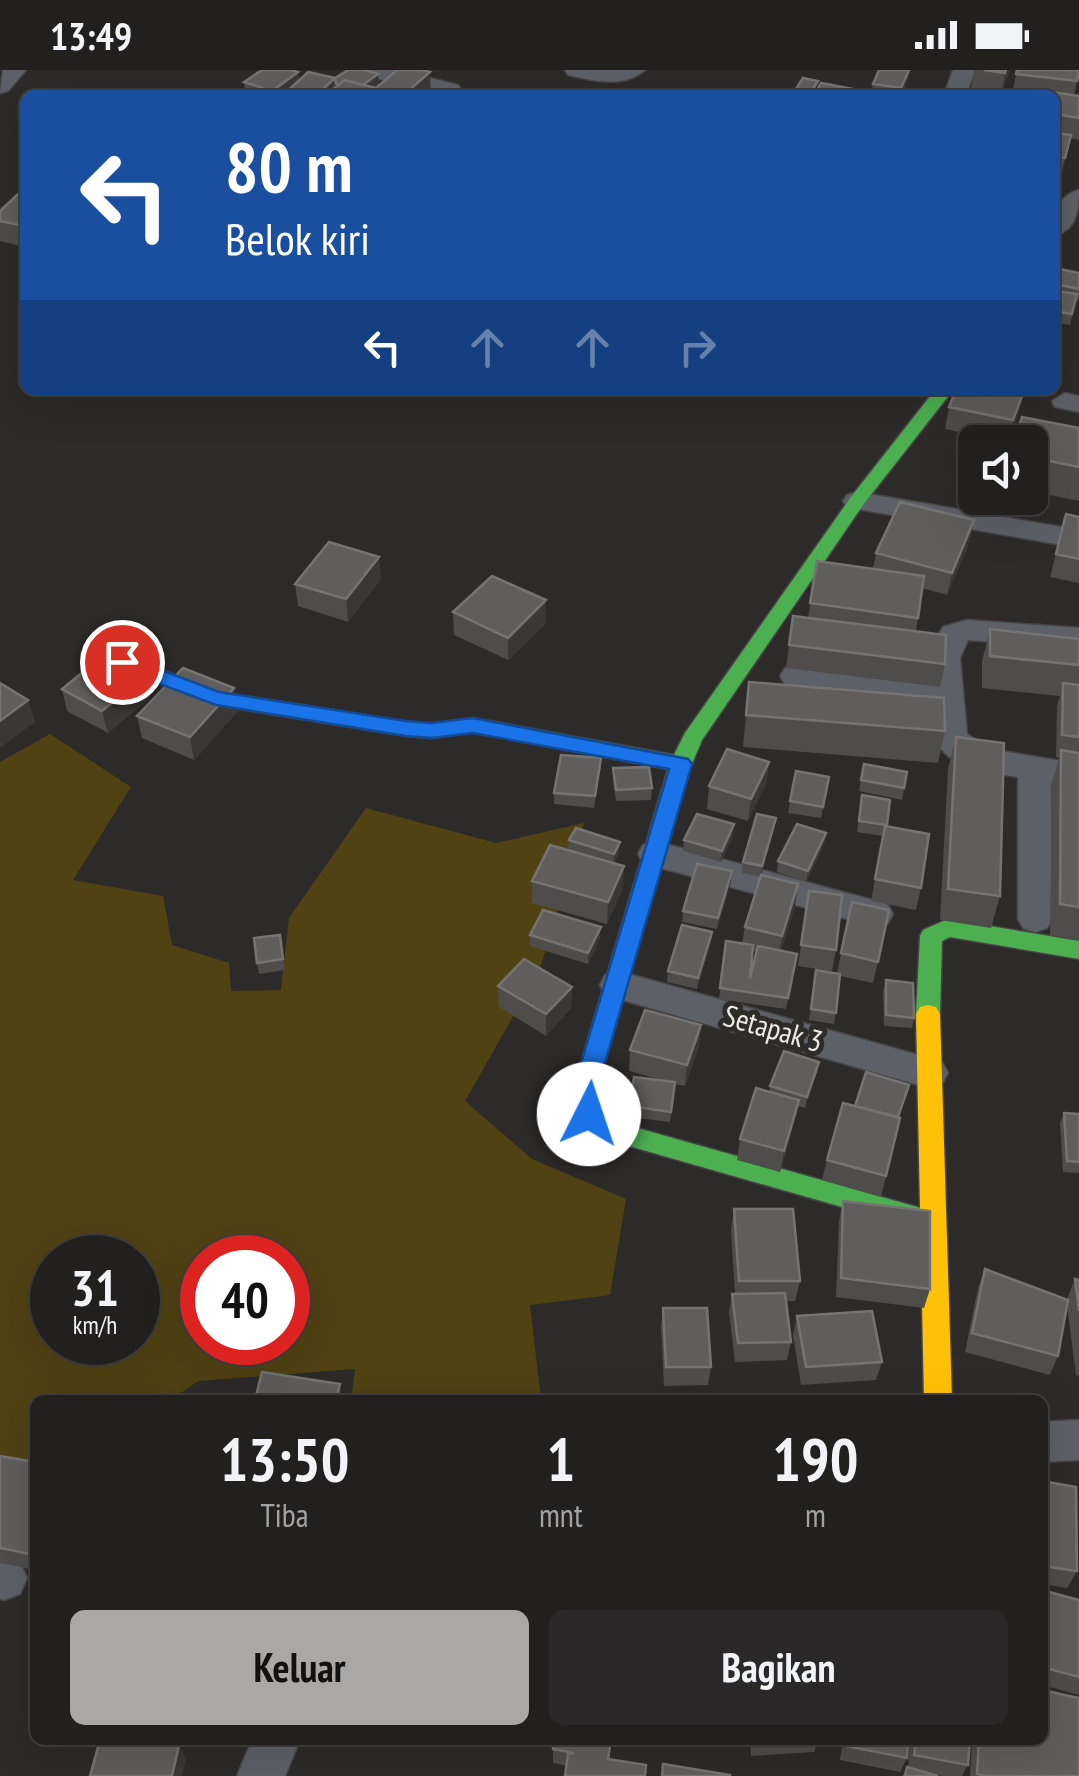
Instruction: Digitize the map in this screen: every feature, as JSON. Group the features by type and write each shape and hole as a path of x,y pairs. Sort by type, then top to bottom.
{"street":[{"path":"0,86 15,70"},
{"path":"372,70 452,88"},
{"path":"576,70 614,76 634,70"},
{"path":"1060,221 1078,198"},
{"path":"933,1222 608,1130 589,1114 585,1090 681,764 716,702 857,502 940,395"},
{"path":"857,502 1079,539"},
{"path":"1079,638 988,630 954,634 945,658 947,731 956,744 980,759 1079,776"},
{"path":"122,662 216,698 431,731 473,725 681,764"},
{"path":"796,676 946,695"},
{"path":"1034,770 1035,920"},
{"path":"655,854 876,914"},
{"path":"938,1395 929,1073 931,936 948,928 1079,950"},
{"name":"Setapak 3","path":"618,986 929,1073"},
{"path":"1048,1442 1079,1440"},
{"path":"261,1776 274,1745"}],"shaded area":[{"path":"50,734 131,787 73,880 163,896 172,945 229,963 231,991 281,990 289,918 366,808 496,843 584,823 540,969 465,1101 532,1159 626,1199 610,1295 530,1305 540,1395 352,1395 355,1369 198,1381 178,1395 30,1395 30,1472 0,1465 0,762"}],"building":[{"path":"262,70 298,72 273,90 244,82"},
{"path":"348,70 378,74 363,85 345,80 336,84 335,78"},
{"path":"397,70 430,72 410,90 332,90 345,80 376,88"},
{"path":"879,70 909,70 901,88 873,84"},
{"path":"1017,70 1079,71 1077,81 1016,74"},
{"path":"308,72 335,78 322,90 288,90"},
{"path":"803,78 818,81 812,90 796,89"},
{"path":"821,83 858,90 817,90"},
{"path":"1060,93 1079,96 1079,118 1060,115"},
{"path":"1060,134 1071,135 1065,158 1060,158"},
{"path":"20,193 20,225 0,221 0,211"},
{"path":"1060,269 1079,273 1079,289 1060,285"},
{"path":"1060,292 1077,294 1072,314 1060,312"},
{"path":"954,395 1022,395 1013,420 949,407"},
{"path":"1022,417 1079,428 1079,467 1048,461 1048,425 1019,425"},
{"path":"900,502 974,520 952,573 876,553"},
{"path":"1066,514 1079,517 1079,559 1056,554"},
{"path":"329,542 379,557 346,599 295,584"},
{"path":"817,561 924,576 918,618 810,603"},
{"path":"492,576 546,600 508,638 453,612"},
{"path":"793,616 946,635 945,664 789,645"},
{"path":"990,629 1079,639 1079,665 990,656"},
{"path":"105,654 146,674 102,711 62,689"},
{"path":"183,668 234,688 190,737 137,716"},
{"path":"749,682 944,698 945,731 746,715"},
{"path":"0,683 28,700 0,721"},
{"path":"1063,683 1079,685 1079,737 1062,735"},
{"path":"956,737 1004,743 1000,896 948,889"},
{"path":"727,749 769,762 751,799 709,786"},
{"path":"1061,750 1079,753 1079,907 1060,904"},
{"path":"561,755 601,758 595,796 554,793"},
{"path":"864,764 907,772 904,788 861,780"},
{"path":"649,767 652,788 616,790 613,768"},
{"path":"796,771 829,777 823,807 790,801"},
{"path":"862,795 890,800 887,825 859,821"},
{"path":"697,814 734,824 722,851 684,840"},
{"path":"757,814 776,818 762,866 743,862"},
{"path":"797,824 826,833 808,871 778,861"},
{"path":"885,826 929,834 921,888 875,879"},
{"path":"576,828 620,842 614,854 569,840"},
{"path":"550,845 624,866 608,902 532,881"},
{"path":"697,864 732,871 718,918 683,911"},
{"path":"761,875 798,884 782,936 745,927"},
{"path":"809,891 842,895 836,950 801,945"},
{"path":"852,902 889,910 878,962 841,953"},
{"path":"543,910 601,927 588,953 530,935"},
{"path":"682,925 712,932 698,978 668,971"},
{"path":"280,935 283,959 257,963 254,938"},
{"path":"726,941 753,945 750,978 758,946 797,954 788,998 720,988"},
{"path":"524,959 572,987 546,1014 498,986"},
{"path":"816,970 840,974 836,1013 811,1009"},
{"path":"886,980 913,983 914,1018 886,1015"},
{"path":"645,1010 701,1025 687,1065 630,1050"},
{"path":"784,1051 819,1062 807,1097 770,1086"},
{"path":"866,1072 909,1085 898,1117 855,1106"},
{"path":"634,1077 675,1082 671,1112 629,1106"},
{"path":"756,1088 799,1100 784,1151 740,1139"},
{"path":"843,1103 900,1118 886,1176 827,1160"},
{"path":"1064,1113 1079,1114 1079,1162 1067,1161"},
{"path":"843,1201 930,1211 930,1289 841,1278"},
{"path":"734,1209 793,1209 800,1281 739,1281"},
{"path":"985,1269 1068,1300 1058,1356 972,1333"},
{"path":"785,1293 791,1342 738,1343 732,1294"},
{"path":"663,1308 707,1308 711,1367 666,1367"},
{"path":"872,1311 882,1362 806,1367 797,1316"},
{"path":"262,1372 340,1384 337,1395 256,1395"},
{"path":"0,1456 30,1461 30,1554 0,1548"},
{"path":"1048,1482 1076,1487 1077,1571 1048,1567"},
{"path":"1048,1592 1079,1600 1079,1677 1048,1669"},
{"path":"1048,1691 1079,1698 1079,1776 977,1774 979,1745 1048,1745"},
{"path":"99,1745 179,1745 172,1776 90,1776"},
{"path":"553,1745 610,1745 608,1759 646,1765 645,1776 565,1776 568,1754 574,1753 553,1749"},
{"path":"908,1745 907,1758 846,1746"},
{"path":"915,1745 970,1745 968,1765 914,1755"},
{"path":"663,1764 730,1775 730,1776 662,1776"},
{"path":"907,1767 938,1776 905,1776"}],"traffic: fast":[{"path":"933,1222 608,1130 589,1114 585,1090 675,778 692,738 857,501 940,395"},
{"path":"122,662 216,698 407,729 431,731 473,725 681,764"},
{"path":"928,1014 931,936 948,928 1079,950"}],"traffic: slow":[{"path":"928,1014 938,1395"}],"route":[{"path":"122,662 216,698 431,731 473,725 681,764 585,1090 589,1114"}]}
